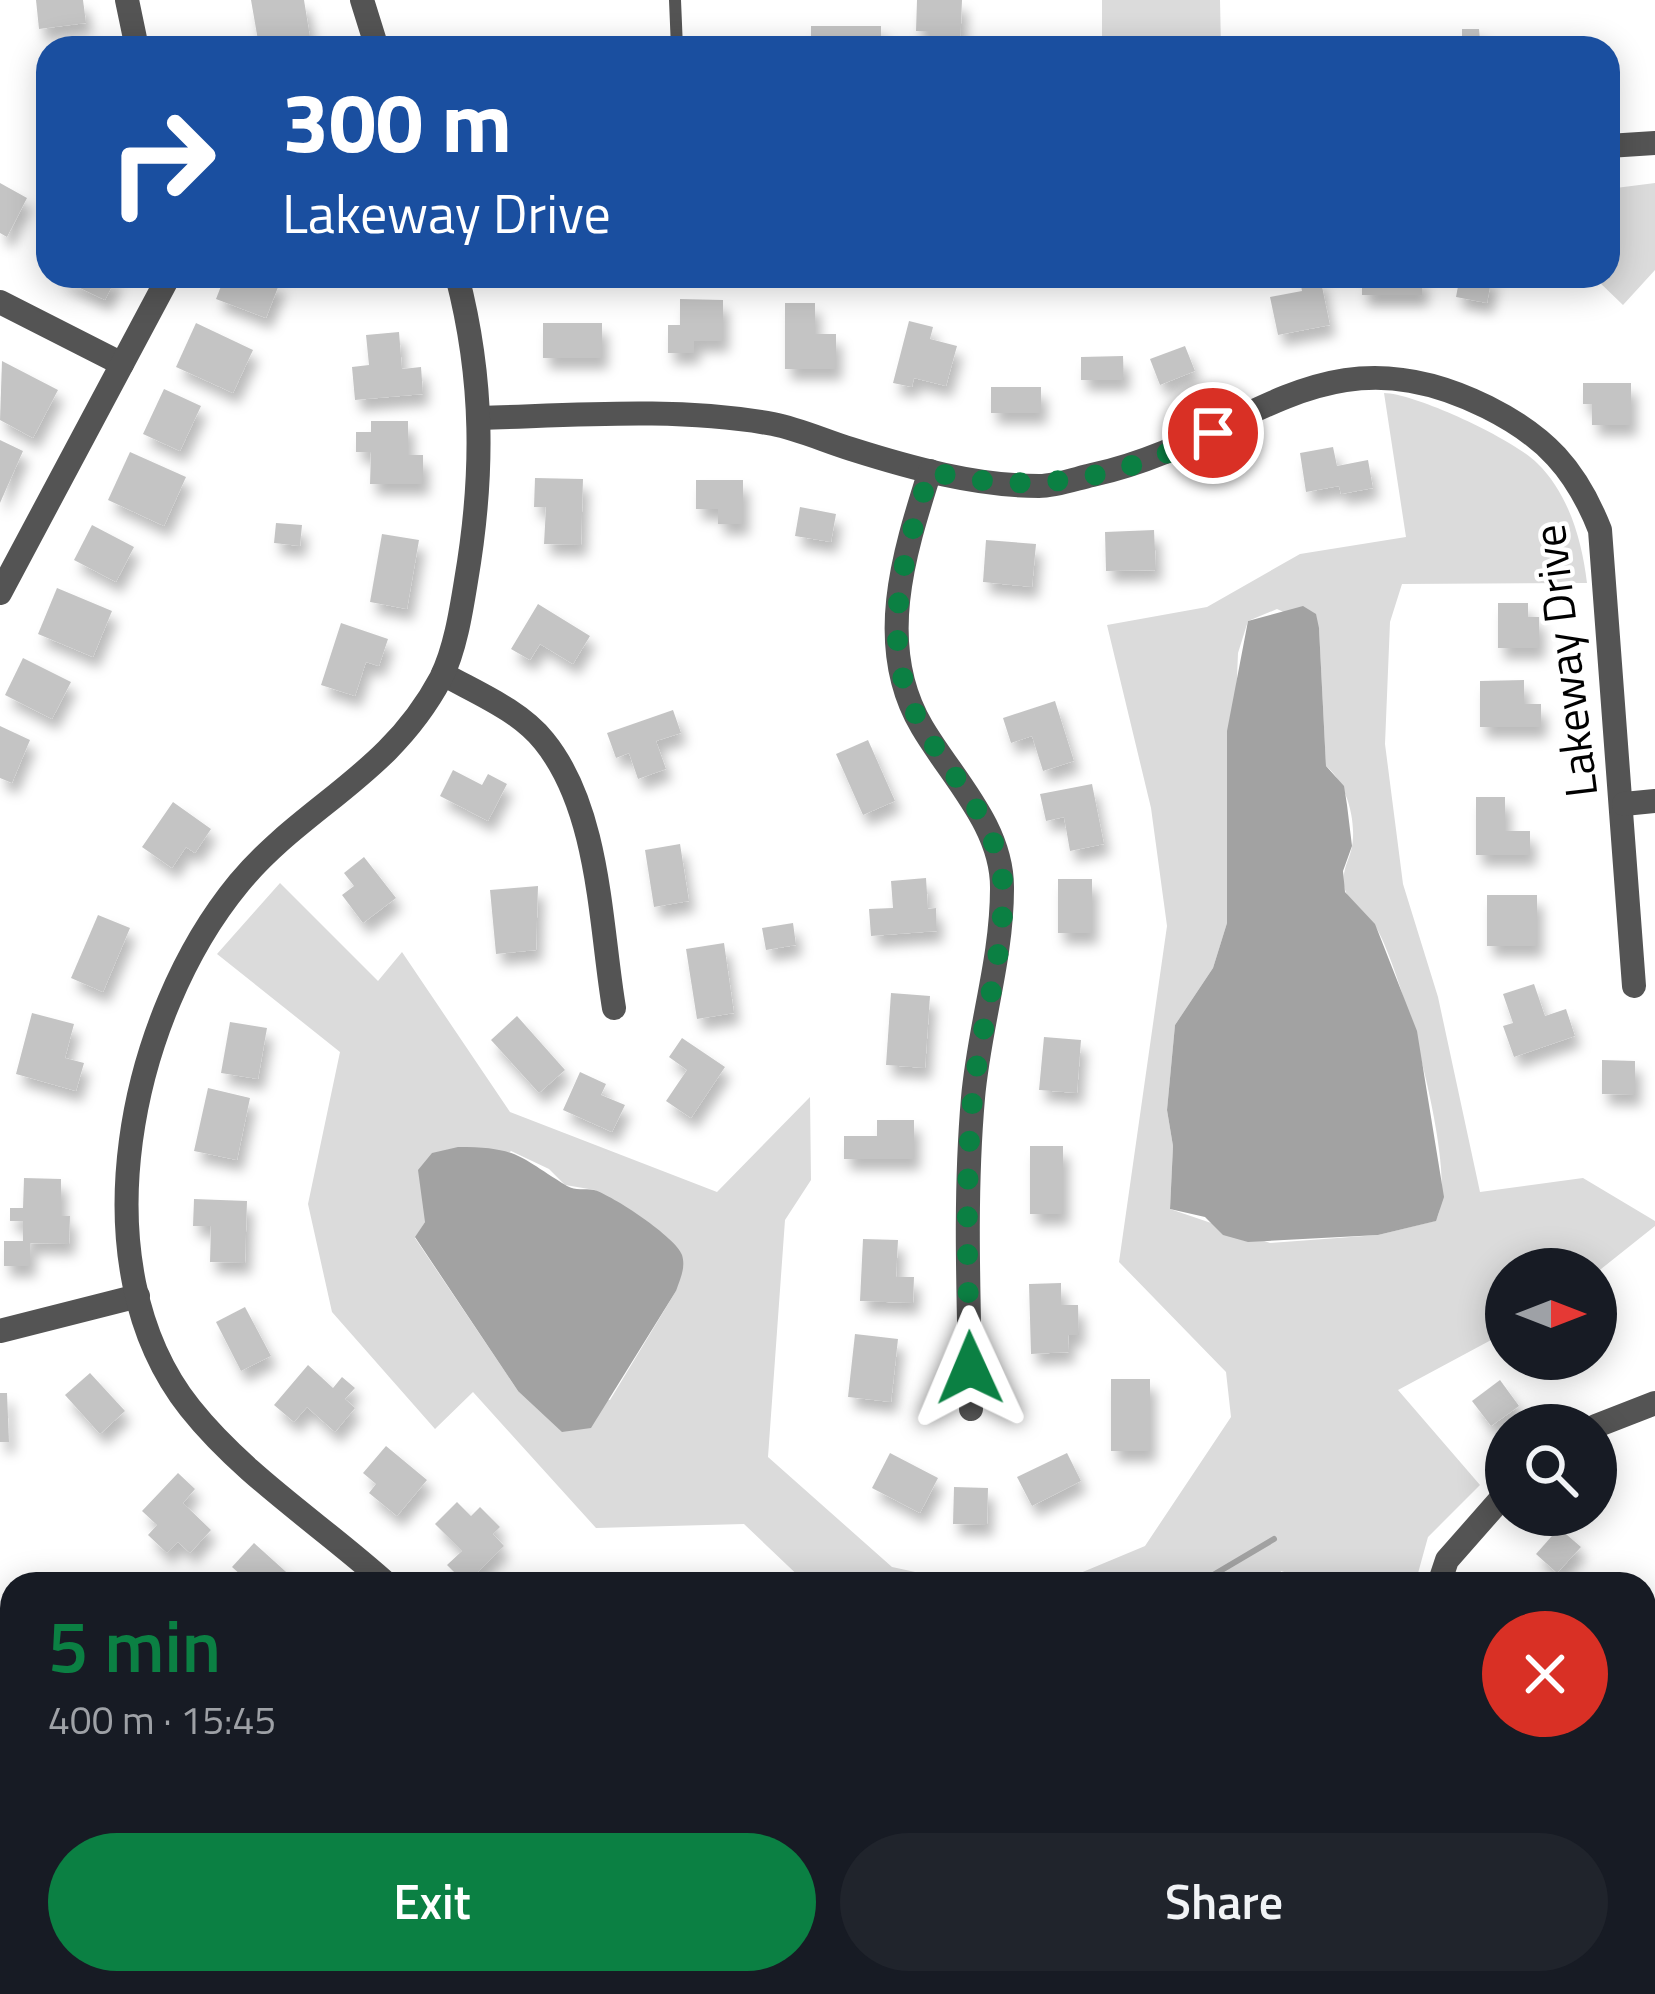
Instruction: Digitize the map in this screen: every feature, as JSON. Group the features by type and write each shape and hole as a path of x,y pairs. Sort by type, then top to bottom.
{"street":[{"path":"128,0 135,36"},
{"path":"362,0 373,36"},
{"path":"1620,145 1655,143"},
{"path":"0,593 163,288"},
{"path":"373,1572 190,1408 163,1360 138,1296 124,1209 129,1144 169,1002 194,947 240,881 405,736 443,674 480,502 482,418 472,334 460,288"},
{"path":"0,302 122,364"},
{"name":"Lakeway Drive","path":"482,418 722,416 779,425 930,471 1042,486 1171,453 1337,378 1406,377 1460,394 1525,426 1560,455 1582,484 1600,530 1634,986"},
{"path":"930,471 895,603 902,669 920,724 979,813 1003,885 973,1096 967,1205 971,1409"},
{"path":"443,674 513,712 543,739 566,775 583,822 614,1009"},
{"path":"1624,804 1655,801"},
{"path":"0,1331 138,1296"},
{"path":"1617,1418 1655,1403"},
{"path":"1443,1572 1447,1561 1485,1517"}],"lane":[{"path":"674,0 676,36"}],"shaded area":[{"path":"1102,0 1220,0 1221,36 1102,36"},
{"path":"1655,183 1655,270 1623,305 1605,288 1620,288 1620,187"},
{"path":"1384,393 1441,409 1525,453 1558,489 1582,551 1587,583 1402,584 1390,622 1385,744 1403,884 1438,997 1480,1192 1583,1178 1655,1221 1655,1226 1617,1256 1617,1248 1485,1248 1485,1343 1398,1390 1480,1485 1428,1537 1418,1572 1083,1572 1145,1546 1231,1417 1226,1372 1119,1262 1167,926 1151,808 1107,625 1207,607 1300,554 1406,537","holes":["1277,609 1319,628 1326,766 1345,793 1353,829 1344,886 1377,929 1400,988 1426,1077 1441,1166 1441,1199 1435,1221 1378,1235 1270,1243 1170,1209 1173,1146 1167,1110 1175,1025 1213,968 1227,923 1238,653 1248,621"]},
{"path":"1303,606 1316,614 1319,628 1326,766 1344,786 1347,805 1352,846 1343,871 1345,892 1375,924 1417,1031 1444,1197 1436,1221 1378,1235 1248,1242 1223,1235 1205,1217 1170,1209 1173,1146 1167,1110 1175,1025 1213,968 1227,923 1227,731 1248,621"},
{"path":"280,883 378,981 402,952 510,1112 717,1192 810,1097 811,1180 785,1220 768,1457 892,1567 915,1572 794,1572 744,1524 596,1528 473,1392 435,1429 332,1312 308,1204 340,1052 217,954","holes":["511,1151 549,1169 565,1185 595,1190 676,1291 610,1400 518,1391 415,1238 425,1222"]},
{"path":"458,1147 507,1152 570,1188 603,1194 657,1228 682,1255 676,1291 591,1428 562,1432 518,1391 415,1237 425,1222 418,1170 432,1153"}],"building":[{"path":"36,0 83,0 86,23 39,29"},
{"path":"251,0 304,0 310,36 257,36"},
{"path":"917,0 962,0 960,36 916,31"},
{"path":"811,26 881,26 881,36 811,36"},
{"path":"1462,29 1479,29 1480,36 1462,36"},
{"path":"0,183 27,198 7,237 0,233"},
{"path":"80,288 111,288 105,300"},
{"path":"220,288 278,288 266,318 216,299"},
{"path":"1322,288 1330,325 1278,335 1270,297"},
{"path":"1362,288 1422,288 1422,295 1362,295"},
{"path":"1458,288 1490,288 1487,303 1456,297"},
{"path":"680,299 723,300 723,341 694,341 694,353 668,353 668,325 680,325"},
{"path":"785,303 815,303 815,334 836,334 836,369 785,369"},
{"path":"909,321 933,327 930,339 957,346 946,386 914,378 912,387 893,383"},
{"path":"196,323 253,350 233,393 176,367"},
{"path":"543,323 602,323 602,358 543,358"},
{"path":"399,332 402,369 421,367 423,394 355,400 352,367 369,365 366,335"},
{"path":"1185,346 1195,371 1160,385 1150,359"},
{"path":"1123,356 1124,380 1081,380 1081,357"},
{"path":"2,361 58,390 33,438 0,420"},
{"path":"1583,383 1631,383 1631,425 1592,425 1592,404 1583,404"},
{"path":"991,387 1041,387 1041,413 991,413"},
{"path":"164,389 201,406 180,451 143,434"},
{"path":"371,421 408,421 408,455 423,455 423,484 370,484 371,452 356,452 356,432 371,432"},
{"path":"0,440 23,451 0,503"},
{"path":"1333,447 1337,466 1368,460 1373,488 1341,494 1339,486 1306,492 1300,453"},
{"path":"130,452 186,477 164,526 108,500"},
{"path":"535,478 583,479 581,545 544,544 546,507 534,507"},
{"path":"696,480 743,480 743,524 718,524 718,509 696,509"},
{"path":"800,507 836,514 831,542 795,536"},
{"path":"276,523 302,525 300,546 274,543"},
{"path":"92,525 134,547 116,582 74,560"},
{"path":"1154,530 1156,570 1106,571 1105,532"},
{"path":"382,534 419,540 407,609 370,602"},
{"path":"986,540 1036,544 1032,587 983,582"},
{"path":"57,588 112,611 93,657 38,634"},
{"path":"1498,603 1528,603 1528,617 1539,617 1539,648 1498,648"},
{"path":"538,604 590,636 573,664 540,644 530,660 511,649"},
{"path":"341,623 388,639 379,666 366,662 355,696 321,685"},
{"path":"23,658 71,682 52,719 5,695"},
{"path":"1524,680 1524,704 1541,704 1541,727 1480,727 1480,681"},
{"path":"1055,701 1074,761 1043,771 1032,736 1011,743 1003,718"},
{"path":"673,710 681,733 656,741 666,769 638,779 629,753 616,758 607,733"},
{"path":"0,726 30,740 12,783 0,778"},
{"path":"868,740 895,801 863,815 836,754"},
{"path":"453,770 482,785 488,774 507,784 488,821 440,796"},
{"path":"1092,784 1104,844 1070,851 1064,817 1046,821 1040,794"},
{"path":"1476,797 1505,797 1505,831 1530,831 1530,855 1476,855"},
{"path":"173,802 211,829 195,853 186,847 172,868 142,847"},
{"path":"680,844 689,901 654,907 645,850"},
{"path":"364,857 396,898 363,923 342,895 354,886 344,873"},
{"path":"926,878 928,909 936,908 937,931 871,936 869,909 893,908 891,881"},
{"path":"1058,879 1092,879 1092,933 1058,933"},
{"path":"538,886 536,950 496,954 490,890"},
{"path":"1487,895 1537,895 1537,946 1487,946"},
{"path":"98,915 130,928 103,992 71,978"},
{"path":"793,923 796,945 766,950 762,928"},
{"path":"724,943 734,1013 697,1019 686,949"},
{"path":"1534,984 1545,1016 1566,1009 1575,1036 1514,1057 1503,1026 1513,1023 1503,994"},
{"path":"891,993 930,996 925,1068 886,1065"},
{"path":"32,1013 74,1024 65,1058 84,1063 76,1091 16,1074"},
{"path":"517,1016 565,1070 539,1093 491,1040"},
{"path":"230,1022 267,1028 258,1079 221,1073"},
{"path":"1044,1037 1081,1040 1077,1093 1039,1090"},
{"path":"682,1038 725,1067 691,1118 666,1101 687,1070 669,1057"},
{"path":"1602,1060 1635,1061 1635,1095 1602,1094"},
{"path":"580,1072 606,1084 601,1095 625,1105 612,1132 563,1110"},
{"path":"208,1088 250,1098 237,1160 194,1151"},
{"path":"877,1120 914,1120 914,1159 844,1159 844,1136 877,1136"},
{"path":"1030,1146 1063,1146 1063,1214 1030,1214"},
{"path":"24,1178 61,1179 61,1216 70,1216 69,1244 30,1243 30,1266 4,1266 4,1241 23,1241 23,1221 10,1221 10,1208 23,1208"},
{"path":"194,1199 247,1201 245,1263 210,1262 211,1226 193,1226"},
{"path":"863,1239 898,1240 896,1277 914,1277 913,1303 860,1301"},
{"path":"1061,1283 1061,1305 1078,1305 1079,1335 1068,1335 1069,1352 1031,1354 1029,1284"},
{"path":"245,1307 271,1356 241,1371 216,1322"},
{"path":"855,1334 898,1339 891,1402 848,1397"},
{"path":"308,1365 333,1388 342,1377 355,1388 345,1399 355,1408 335,1432 307,1407 294,1422 274,1405"},
{"path":"90,1373 125,1411 100,1434 65,1395"},
{"path":"1111,1379 1150,1379 1150,1451 1111,1451"},
{"path":"1500,1380 1518,1404 1485,1404 1485,1418 1472,1401"},
{"path":"0,1393 7,1393 9,1442 0,1442"},
{"path":"386,1446 427,1480 397,1516 369,1493 376,1484 363,1473"},
{"path":"890,1453 938,1478 920,1513 872,1488"},
{"path":"1067,1453 1081,1481 1032,1506 1017,1477"},
{"path":"178,1473 195,1489 183,1503 211,1530 190,1553 178,1542 167,1553 148,1535 157,1525 142,1511"},
{"path":"954,1487 988,1488 987,1525 953,1524"},
{"path":"457,1502 471,1516 480,1507 500,1527 493,1534 504,1546 478,1572 454,1572 447,1565 462,1551 435,1524"},
{"path":"1552,1536 1568,1536 1581,1547 1556,1572 1536,1554"},
{"path":"254,1543 286,1572 238,1572 232,1567"}],"waterway":[{"path":"1218,1572 1274,1539"}],"route":[{"path":"970,1368 967,1205 973,1096 1003,885 979,813 920,724 902,669 895,603 907,544 930,471 1042,486 1113,471 1171,453 1213,433"}]}
